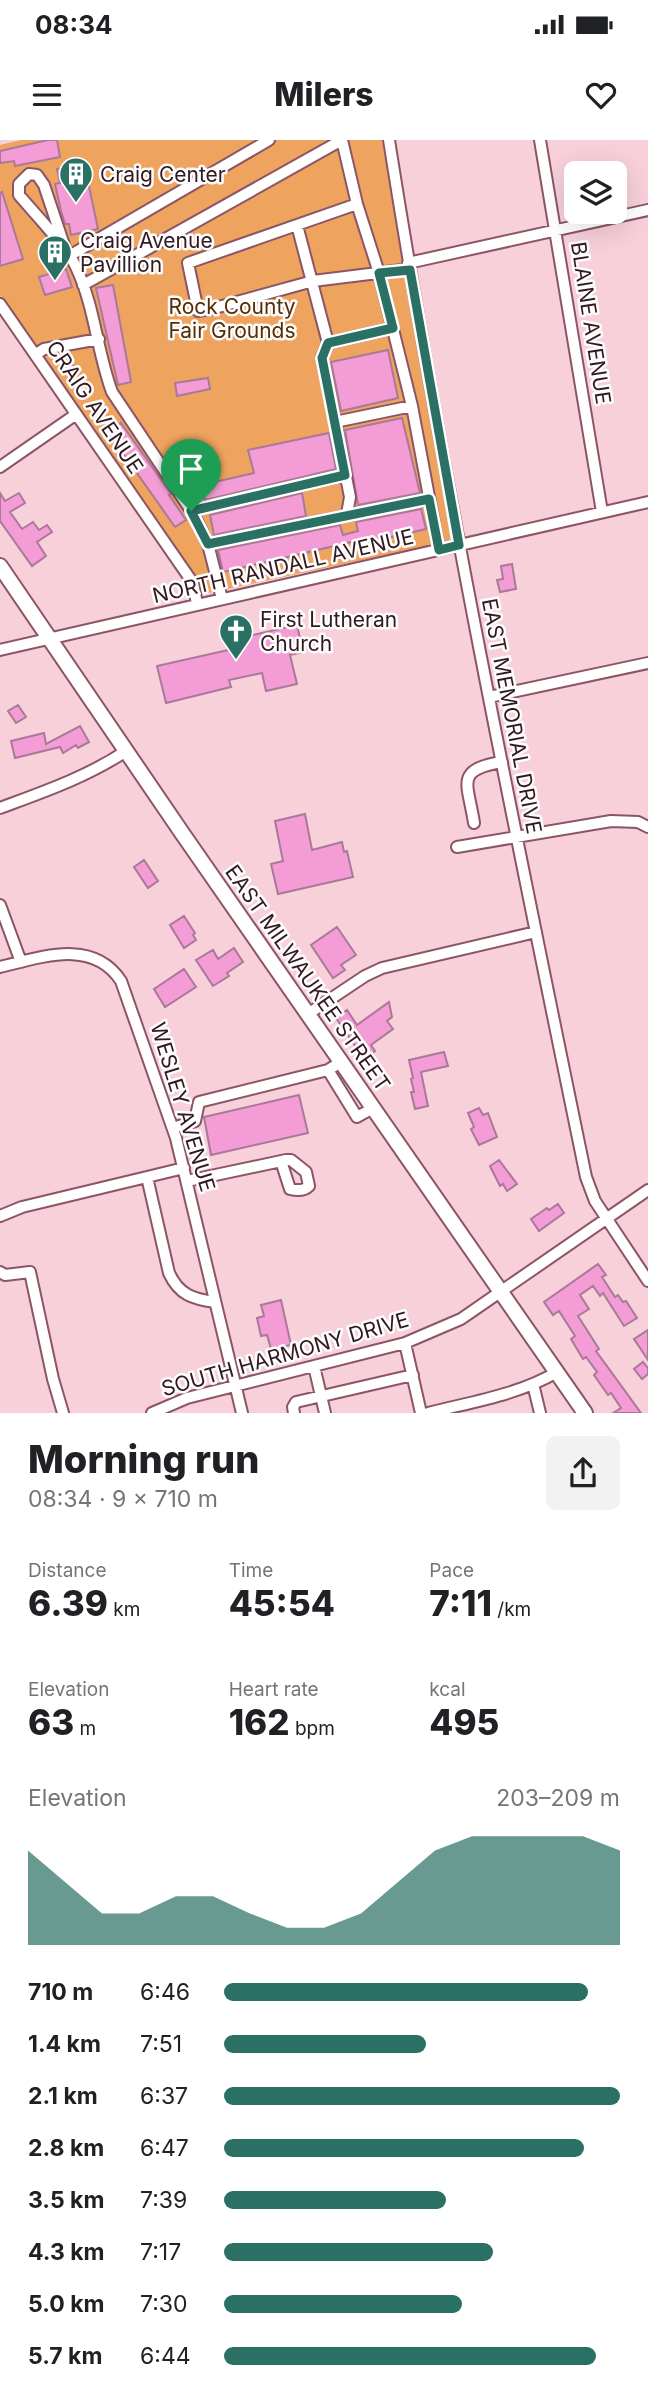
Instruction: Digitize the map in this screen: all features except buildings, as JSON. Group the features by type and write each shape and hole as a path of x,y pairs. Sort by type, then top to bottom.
{"main road":[{"name":"EAST MILWAUKEE STREET","path":"0,566 308,1014 335,1066 373,1108 585,1413"}],"street":[{"path":"68,255 269,140"},
{"path":"83,285 342,140 412,406 439,550"},
{"name":"EAST MEMORIAL DRIVE","path":"389,140 459,545 586,1177 605,1218 648,1281"},
{"name":"BLAINE AVENUE","path":"540,140 602,512"},
{"path":"68,255 44,185 37,176 29,174 19,184 19,195 76,265 112,392 191,511 208,544 222,598"},
{"path":"357,204 188,263 198,310 211,309 313,281 379,273 648,210"},
{"path":"297,225 328,343 322,358 350,497 347,514"},
{"name":"CRAIG AVENUE","path":"0,304 193,583 197,604"},
{"path":"328,343 393,328"},
{"path":"36,354 44,349 99,339"},
{"path":"335,422 412,406"},
{"path":"0,467 75,415"},
{"path":"191,511 345,475"},
{"path":"208,544 429,499"},
{"name":"NORTH RANDALL AVENUE","path":"0,650 648,502"},
{"path":"489,697 648,663"},
{"path":"0,808 106,764 126,751"},
{"path":"474,823 467,778 471,771 502,762"},
{"path":"457,847 611,821 638,822 648,827"},
{"path":"0,905 21,962"},
{"path":"308,1014 365,976 382,968 536,932"},
{"name":"WESLEY AVENUE","path":"0,967 52,956 85,954 101,960 121,981 173,1128 243,1413"},
{"path":"173,1128 195,1121 199,1102 335,1066"},
{"path":"187,1181 281,1161"},
{"path":"0,1216 22,1207 184,1168"},
{"path":"147,1177 169,1273 174,1284 181,1292 195,1299 215,1302"},
{"name":"SOUTH HARMONY DRIVE","path":"152,1413 187,1398 405,1343 461,1318 648,1190"},
{"path":"0,1272 5,1275 30,1272 63,1413"},
{"path":"405,1343 421,1413"},
{"path":"314,1366 325,1413"},
{"path":"428,1413 533,1384 557,1372"},
{"path":"294,1413 296,1402 413,1375"},
{"path":"533,1384 540,1413"}],"green space":[{"name":"Rock County Fair Grounds","path":"21,140 382,140 451,541 204,594 0,296 0,145"}],"place":[{"name":"Craig Center","path":"76,204"},
{"name":"Craig Avenue Pavillion","path":"55,282"},
{"name":"First Lutheran Church","path":"236,661"}],"route":[{"path":"410,270 459,545 439,550 429,499 208,544 191,511 345,475 322,358 328,343 393,328 379,273 410,270"}]}
